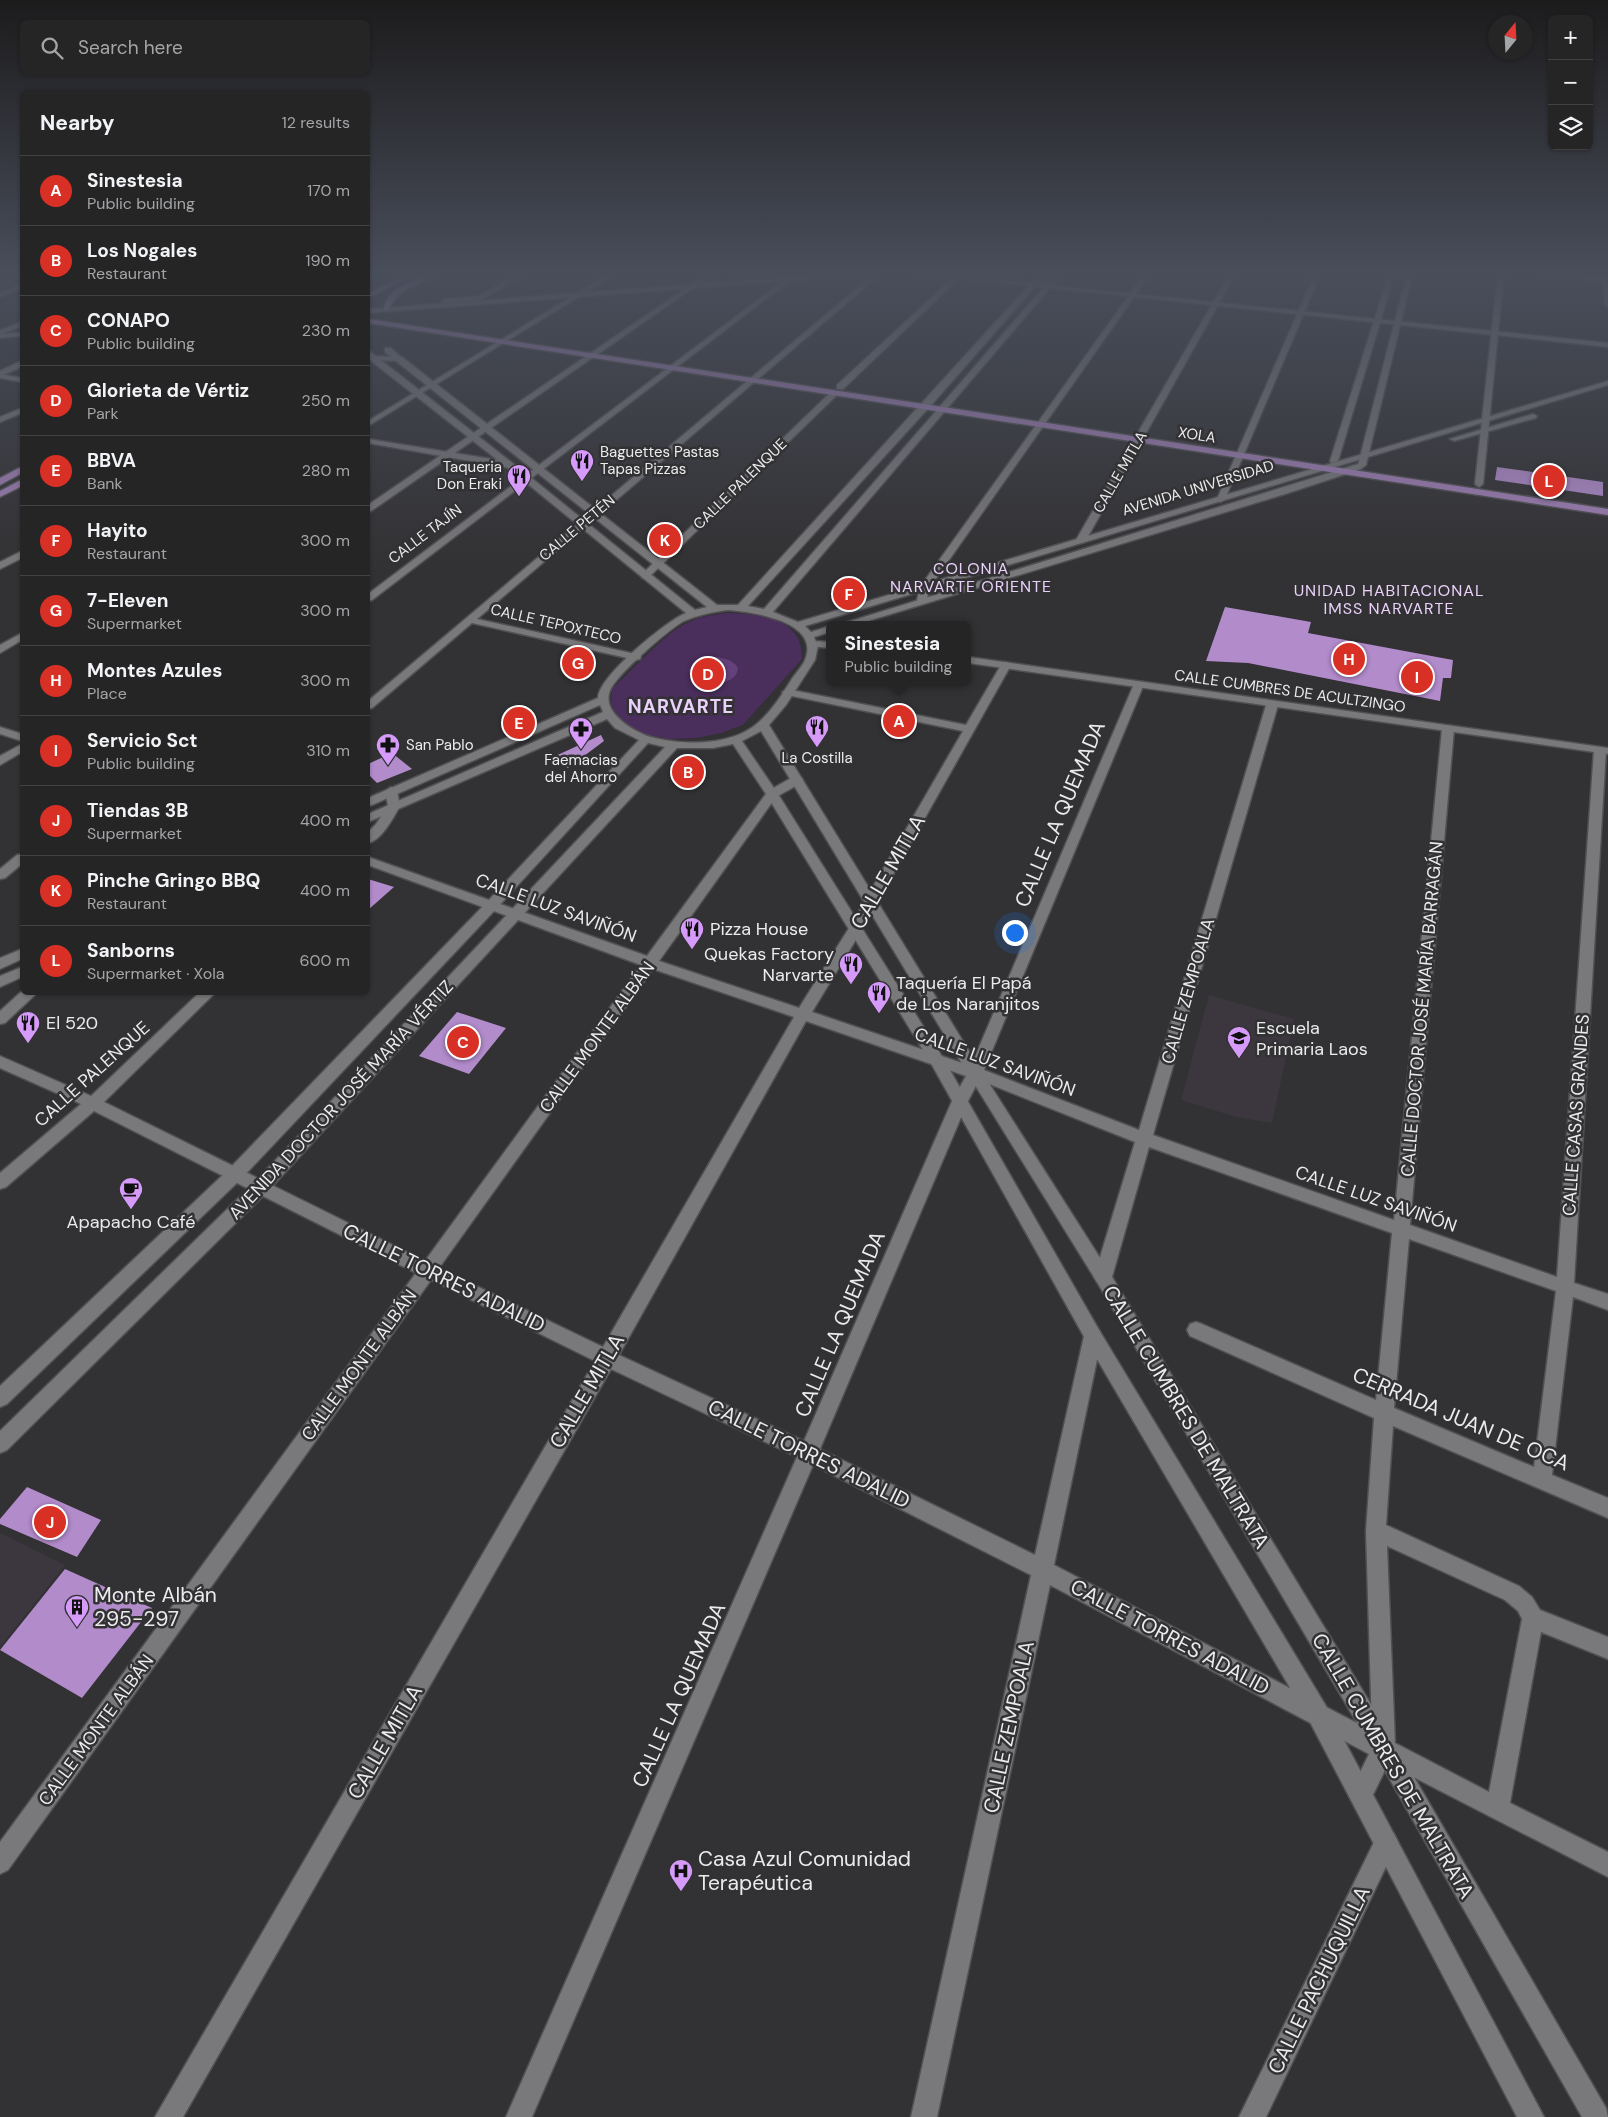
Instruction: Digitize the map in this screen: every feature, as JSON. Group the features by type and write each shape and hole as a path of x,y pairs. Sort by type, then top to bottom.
{"main road":[{"name":"XOLA","path":"697,372 756,378 1140,436 1241,452 1346,472 1608,512"},
{"name":"XOLA","path":"727,372 756,378"},
{"name":"XOLA","path":"1241,452 1338,462 1362,461 1479,484 1608,504"},
{"path":"0,482 20,471"},
{"path":"0,494 20,484"}],"street":[{"path":"389,372 510,465 693,614"},
{"path":"413,372 716,609"},
{"path":"370,423 454,372"},
{"path":"370,508 569,372"},
{"name":"CALLE TAJÍN","path":"370,596 667,372"},
{"name":"CALLE PETÉN","path":"370,704 763,372"},
{"name":"CALLE PALENQUE","path":"645,576 857,372"},
{"path":"741,608 956,372"},
{"path":"767,612 973,372"},
{"path":"922,600 925,587 1077,372"},
{"name":"CALLE MITLA","path":"1081,540 1177,372"},
{"path":"1221,498 1276,372"},
{"path":"1338,462 1362,372"},
{"path":"1362,461 1385,372"},
{"path":"1479,484 1490,372"},
{"path":"0,375 20,380"},
{"name":"AVENIDA UNIVERSIDAD","path":"856,621 1346,472 1362,461 1486,419 1608,383"},
{"path":"0,420 20,411"},
{"path":"1447,441 1542,413"},
{"path":"370,441 510,465"},
{"name":"AVENIDA UNIVERSIDAD","path":"1362,461 1419,449"},
{"name":"AVENIDA UNIVERSIDAD","path":"798,625 1338,462"},
{"path":"1266,485 1282,492"},
{"path":"0,566 20,555"},
{"path":"1021,558 1032,567"},
{"path":"811,640 810,660 763,725 735,739 693,745 672,745 646,739 619,726 609,714 604,699 605,688 663,630 674,622 693,614 716,609 741,608 767,612 798,625 811,640 826,644"},
{"name":"CALLE TEPOXTECO","path":"470,620 636,657"},
{"path":"811,640 826,631"},
{"path":"0,650 20,637"},
{"name":"CALLE CUMBRES DE ACULTZINGO","path":"971,660 1604,750"},
{"name":"CALLE MITLA","path":"168,2117 607,1358 803,1014 856,928 1006,664"},
{"name":"CALLE LA QUEMADA","path":"519,2117 809,1453 960,1101 975,1073 1139,684"},
{"path":"787,692 969,729"},
{"path":"370,801 604,699"},
{"name":"CALLE ZEMPOALA","path":"1103,1278 1272,704"},
{"path":"370,817 609,714"},
{"name":"CALLE CUMBRES DE MALTRATA","path":"763,725 975,1073 1103,1278 1384,1747 1597,2117"},
{"name":"CALLE DOCTOR JOSÉ MARÍA BARRAGÁN","path":"1362,1793 1384,1747 1376,1531 1384,1413 1448,729"},
{"path":"0,730 20,737"},
{"name":"AVENIDA DOCTOR JOSÉ MARÍA VÉRTIZ","path":"0,1398 234,1175 491,906 646,739"},
{"name":"CALLE CUMBRES DE MALTRATA","path":"735,739 772,794 938,1062 1093,1336 1318,1714 1362,1793 1531,2117"},
{"name":"AVENIDA DOCTOR JOSÉ MARÍA VÉRTIZ","path":"0,1444 260,1188 672,745"},
{"path":"0,761 20,748"},
{"name":"CALLE CASAS GRANDES","path":"1542,1480 1565,1287 1604,750"},
{"name":"CALLE MONTE ALBÁN","path":"0,1862 772,794 797,780"},
{"path":"370,837 381,826 394,806 391,791"},
{"path":"0,875 20,860"},
{"name":"CALLE LUZ SAVIÑÓN","path":"370,862 651,963 975,1073 1145,1139 1608,1302"},
{"path":"0,964 20,955"},
{"path":"0,982 20,973"},
{"path":"0,1019 28,995"},
{"name":"CALLE PALENQUE","path":"0,1182 94,1103 206,995"},
{"name":"CALLE TORRES ADALID","path":"0,1062 94,1103 260,1188 607,1358 809,1453 1043,1569 1384,1747 1497,1809 1608,1865"},
{"name":"CERRADA JUAN DE OCA","path":"1196,1330 1384,1413 1608,1508"},
{"name":"CALLE ZEMPOALA","path":"924,2117 1093,1336"},
{"path":"1376,1531 1512,1593 1525,1604 1533,1618 1608,1648"},
{"path":"1497,1809 1533,1618"},
{"name":"CALLE PACHUQUILLA","path":"1252,2117 1386,1842"}],"shaded area":[{"path":"727,613 765,617 787,626 795,634 800,645 802,659 743,725 721,733 697,738 670,739 646,735 627,726 615,715 611,703 612,689 660,642 680,627 694,620"},
{"path":"717,657 726,659 736,665 738,668 736,675 725,682 717,683 701,681 690,674 689,670 695,662"},
{"name":"Escuela Primaria Laos","path":"1209,995 1294,1019 1272,1123 1236,1117 1181,1100"},
{"path":"0,1533 65,1565 0,1647"}],"building":[{"path":"1497,467 1603,482 1603,496 1495,480"},
{"path":"1225,607 1311,622 1308,633 1453,660 1451,678 1443,678 1440,701 1248,663 1206,661"},
{"name":"Faemacias del Ahorro","path":"601,735 604,741 568,768 551,758"},
{"name":"San Pablo","path":"392,753 412,769 377,783 370,776 370,763"},
{"path":"370,880 394,887 370,908"},
{"path":"457,1012 506,1028 469,1074 419,1056"},
{"path":"27,1487 101,1520 77,1557 0,1524 0,1519"},
{"name":"Monte Albán 295-297","path":"65,1569 152,1608 82,1698 0,1650"}],"place":[{"name":"Sanborns","path":"1549,481"},
{"name":"Baguettes Pastas Tapas Pizzas","path":"582,482"},
{"name":"Taqueria Don Eraki","path":"519,497"},
{"name":"Pinche Gringo BBQ","path":"665,540"},
{"name":"Hayito","path":"849,594"},
{"name":"Montes Azules","path":"1349,659"},
{"name":"7-Eleven","path":"578,663"},
{"name":"Glorieta de Vértiz","path":"708,674"},
{"name":"Servicio Sct","path":"1417,677"},
{"name":"Sinestesia","path":"899,721"},
{"name":"BBVA","path":"519,723"},
{"name":"La Costilla","path":"817,748"},
{"name":"Faemacias del Ahorro","path":"581,750"},
{"name":"San Pablo","path":"388,766"},
{"name":"Los Nogales","path":"688,772"},
{"name":"Pizza House","path":"692,950"},
{"name":"Quekas Factory Narvarte","path":"851,985"},
{"name":"Taquería El Papá de Los Naranjitos","path":"879,1014"},
{"name":"CONAPO","path":"463,1042"},
{"name":"El 520","path":"28,1044"},
{"name":"Escuela Primaria Laos","path":"1239,1059"},
{"name":"Apapacho Café","path":"131,1210"},
{"name":"Tiendas 3B","path":"50,1522"},
{"name":"Monte Albán 295-297","path":"77,1628"},
{"name":"Casa Azul Comunidad Terapéutica","path":"681,1892"}],"district":[{"name":"COLONIA NARVARTE ORIENTE","path":"971,577"},
{"name":"UNIDAD HABITACIONAL IMSS NARVARTE","path":"1389,599"},
{"name":"NARVARTE","path":"681,706"}]}
